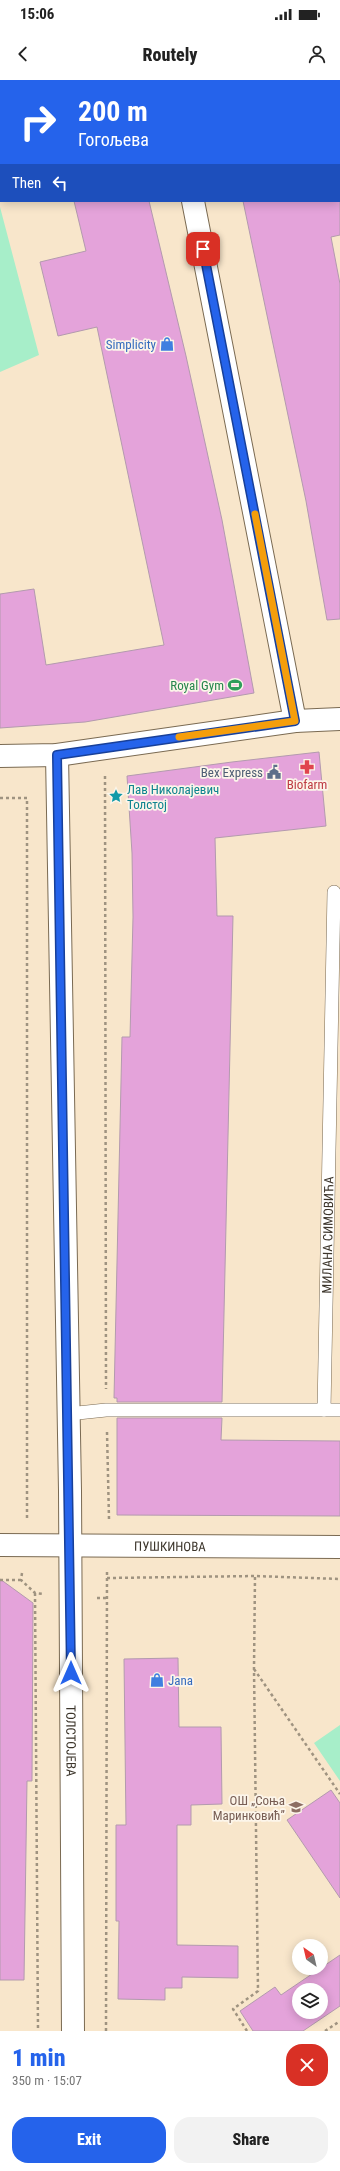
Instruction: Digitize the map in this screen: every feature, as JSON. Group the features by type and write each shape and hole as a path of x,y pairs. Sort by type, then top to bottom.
{"street":[{"path":"193,202 295,721"},
{"path":"0,756 57,755 295,721 340,719"},
{"name":"ТОЛСТОЈЕВА","path":"57,755 71,1596 73,2031"},
{"name":"ПУШКИНОВА","path":"0,1545 70,1544 340,1547"}],"lane":[{"name":"МИЛАНА СИМОВИЋА","path":"324,1410 335,1152 334,892"},
{"path":"68,1414 106,1410 340,1410"}],"path":[{"path":"0,798 27,798 28,1491 21,1580"},
{"path":"247,2031 233,2009 258,1991 254,1668 255,1576"},
{"path":"107,1578 255,1576 340,1579"},
{"path":"0,1580 21,1580 36,1593 106,1598"},
{"path":"36,1593 38,2031"},
{"path":"254,1668 340,1794"},
{"path":"325,2031 340,2021"}],"green space":[{"path":"0,207 39,355 0,372"},
{"path":"340,1725 340,1781 314,1743"}],"building":[{"path":"74,202 149,202 186,356 222,520 254,693 85,722 0,728 0,594 34,589 46,665 164,645 97,327 58,336 40,262 86,251"},
{"path":"243,202 340,202 340,235 331,237 340,284 340,619 327,620 306,501"},
{"path":"319,752 326,826 215,838 217,916 233,916 222,1402 117,1402 117,1398 114,1398 122,1037 130,1037 133,917 132,853 127,776"},
{"path":"117,1418 222,1418 221,1440 340,1441 340,1516 117,1515"},
{"path":"0,1579 33,1603 32,1781 27,1781 24,1980 0,1980"},
{"path":"178,1658 179,1727 221,1727 222,1804 191,1805 191,1825 177,1825 177,1945 238,1946 238,1978 182,1977 182,1988 165,1988 165,2000 118,1999 119,1921 116,1921 116,1825 126,1825 124,1659"},
{"name":"ОШ „Соња Маринковић”","path":"331,1790 340,1803 340,1898 287,1820"},
{"path":"340,1955 340,2006 328,2014 328,1983 299,1983 310,1975 328,1975 328,1963"},
{"path":"275,1987 281,1995 292,1988 292,2019 321,2019 303,2031 253,2031 240,2011"}],"slow traffic":[{"path":"179,737 295,721 255,514"}],"place":[{"name":"Simplicity","path":"167,344"},
{"name":"Royal Gym","path":"235,685"},
{"name":"Biofarm","path":"307,767"},
{"name":"Bex Express","path":"274,772"},
{"name":"Лав Николајевич Толстој","path":"116,796"},
{"name":"Jana","path":"157,1680"},
{"name":"ОШ „Соња Маринковић”","path":"296,1807"}],"route":[{"path":"71,1673 70,1491 57,755 295,721 203,249"}]}
